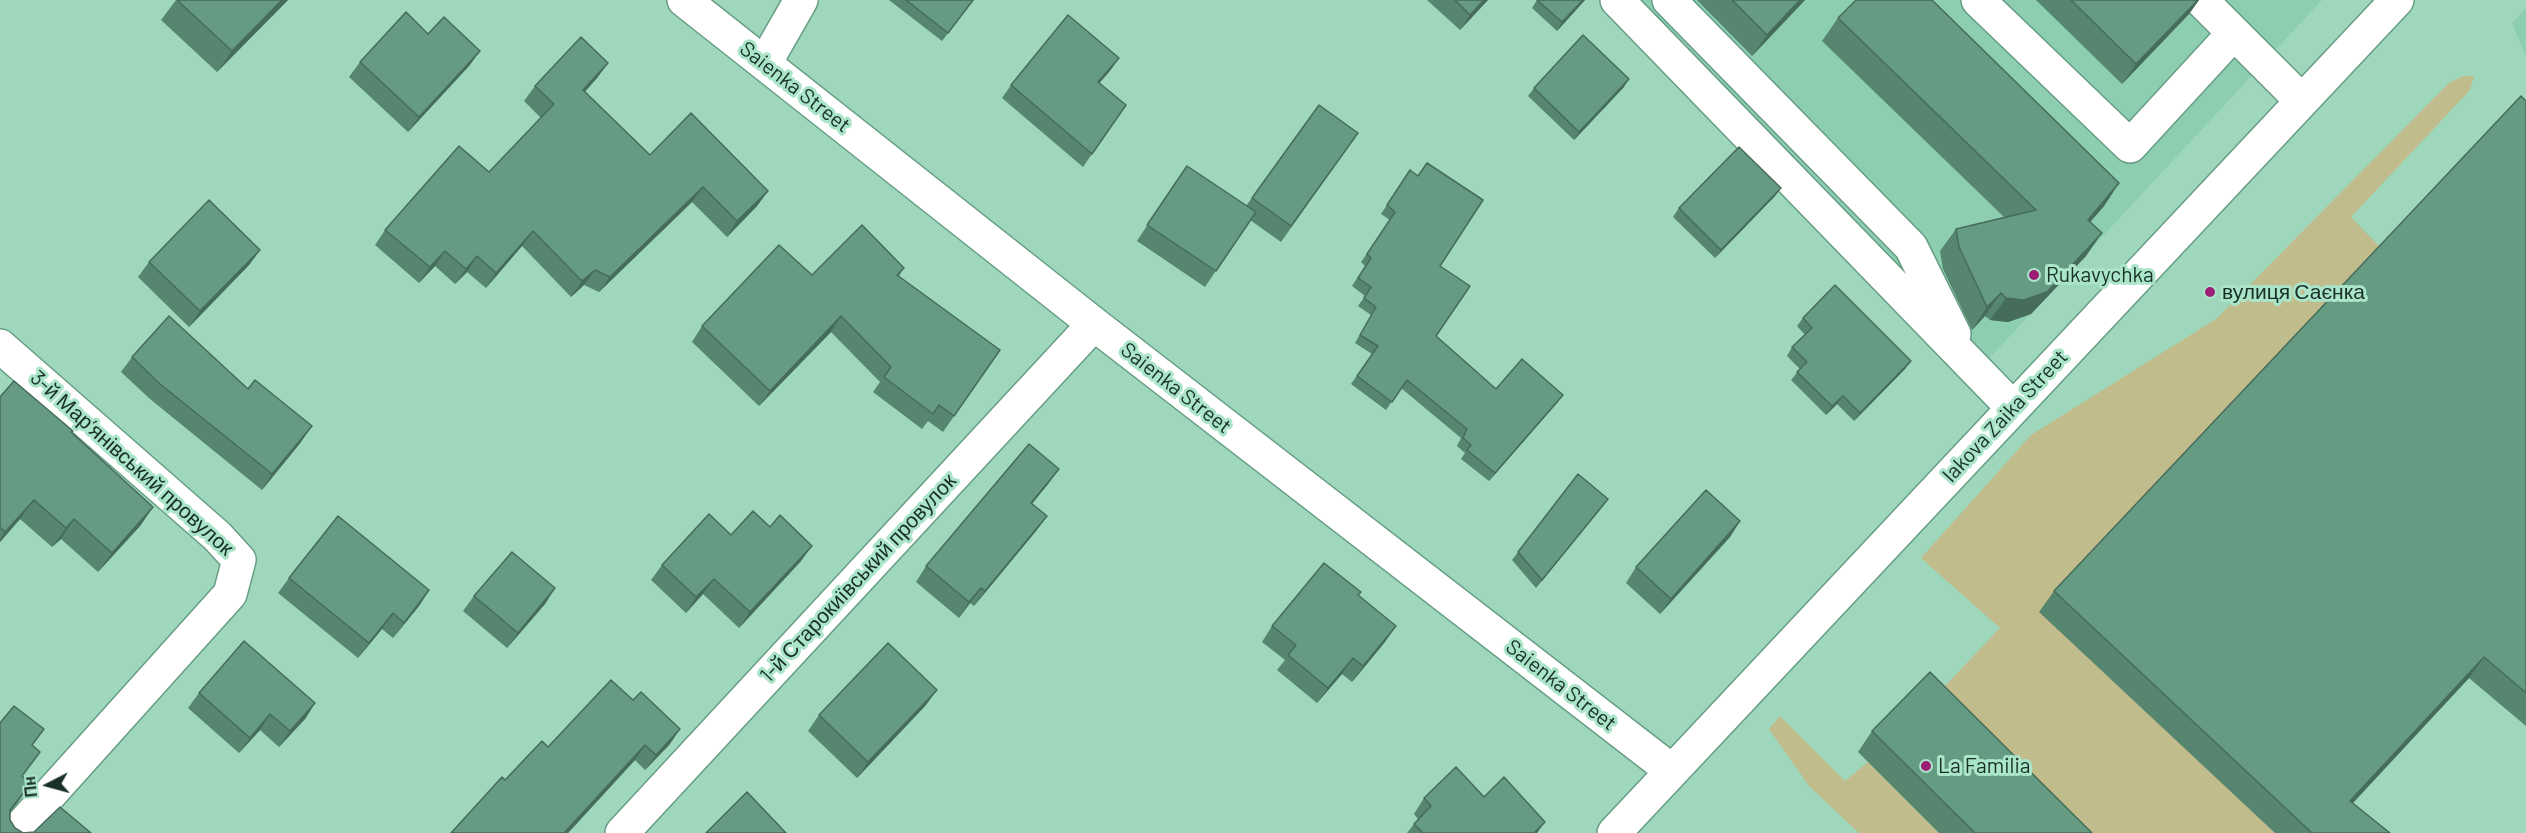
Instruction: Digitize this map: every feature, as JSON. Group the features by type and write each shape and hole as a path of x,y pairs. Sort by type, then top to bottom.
{"street":[{"name":"Saienka Street","path":"684,0 1094,324 1672,771"},
{"path":"765,63 801,0"},
{"path":"1617,0 2013,408"},
{"path":"1669,0 1911,247 1966,360"},
{"path":"1978,0 2130,146 2234,33"},
{"path":"2201,0 2302,101"},
{"name":"Iakova Zaika Street","path":"1614,833 2397,0"},
{"name":"1-й Старокиївський провулок","path":"622,833 1094,324"},
{"name":"3-й Марʼянівський провулок","path":"0,345 217,536 238,560 230,594 15,833"}],"shaded area":[{"path":"1638,0 2322,0 1984,364"},
{"path":"2526,8 2526,57 2512,23"},
{"path":"2463,76 2474,76 2470,90 2351,217 2382,249 2275,833 2056,833 1927,705 2000,628 1921,558 2031,435 2216,319 2449,83"},
{"path":"1780,716 1845,781 1868,762 1939,833 1859,833 1809,786 1769,729"}],"building":[{"path":"177,0 282,0 232,51"},
{"path":"906,0 973,0 948,33"},
{"path":"1455,0 1484,0 1470,15"},
{"path":"1537,0 1583,0 1562,22"},
{"path":"1732,0 1800,0 1767,35"},
{"path":"1856,0 1932,0 2119,183 2088,220 2102,233 2047,292 2024,300 2006,298 2001,293 1987,307 1959,247 1956,229 2036,210 1838,18"},
{"path":"2071,0 2198,0 2136,64"},
{"path":"406,12 428,34 444,17 480,51 419,117 360,62"},
{"path":"1068,15 1119,58 1098,82 1126,105 1092,154 1011,85"},
{"path":"1583,35 1629,79 1579,132 1534,88"},
{"path":"581,37 608,63 583,90 650,155 691,113 768,191 737,221 703,187 610,277 595,270 582,281 533,231 496,273 477,256 466,269 445,251 430,267 385,230 459,146 489,172 554,104 535,86"},
{"path":"2521,96 2526,101 2526,693 2484,657 2350,801 2390,833 2312,833 2054,591"},
{"path":"1319,105 1358,133 1291,226 1252,198"},
{"path":"1739,147 1781,188 1721,250 1679,208"},
{"path":"1427,163 1483,200 1440,266 1470,286 1436,336 1496,389 1522,359 1563,395 1495,473 1467,450 1471,445 1463,438 1467,429 1407,380 1392,402 1357,376 1378,346 1360,335 1376,307 1364,298 1371,287 1358,278 1371,258 1367,254 1395,212 1387,205 1410,170 1418,176"},
{"path":"1187,166 1256,212 1216,271 1147,225"},
{"path":"209,200 260,250 200,311 149,262"},
{"path":"862,225 904,268 897,275 1000,350 954,416 939,405 933,414 884,377 891,367 841,316 770,391 702,326 779,245 812,275"},
{"path":"1835,285 1911,361 1860,413 1843,396 1832,406 1797,372 1807,362 1792,347 1812,328 1803,318"},
{"path":"169,316 248,389 255,380 312,426 272,474 160,384 132,357"},
{"path":"14,381 73,431 71,432 153,507 112,553 74,519 66,528 34,500 5,532 0,527 0,397"},
{"path":"1029,444 1059,469 1031,503 1047,516 985,591 981,588 969,602 926,566"},
{"path":"1578,474 1608,499 1542,580 1518,552"},
{"path":"1706,490 1740,521 1671,599 1636,567"},
{"path":"753,511 770,527 780,515 812,546 750,612 714,579 696,597 662,565 709,514 731,535"},
{"path":"338,516 429,590 404,623 393,613 369,643 289,578"},
{"path":"512,552 555,588 518,633 474,596"},
{"path":"1324,563 1361,592 1358,595 1396,626 1363,666 1353,658 1328,688 1288,655 1296,645 1272,626"},
{"path":"244,641 315,703 290,731 270,714 250,738 199,693"},
{"path":"888,643 937,690 868,762 819,715"},
{"path":"1930,672 2092,833 1975,833 1872,731"},
{"path":"611,680 633,700 641,692 680,729 656,755 645,745 564,833 451,833 502,777 505,780 542,741 548,747"},
{"path":"14,706 44,729 32,745 40,752 22,776 31,783 10,810 10,820 15,828 23,833 0,833 0,723"},
{"path":"1456,767 1484,797 1504,777 1545,822 1534,833 1423,833 1414,824 1431,806 1424,798"},
{"path":"747,792 786,833 706,833"},
{"path":"60,807 91,833 23,833 34,832"}],"place":[{"name":"Rukavychka","path":"2034,275"},
{"name":"вулиця Саєнка","path":"2210,292"},
{"name":"La Familia","path":"1926,766"}]}
